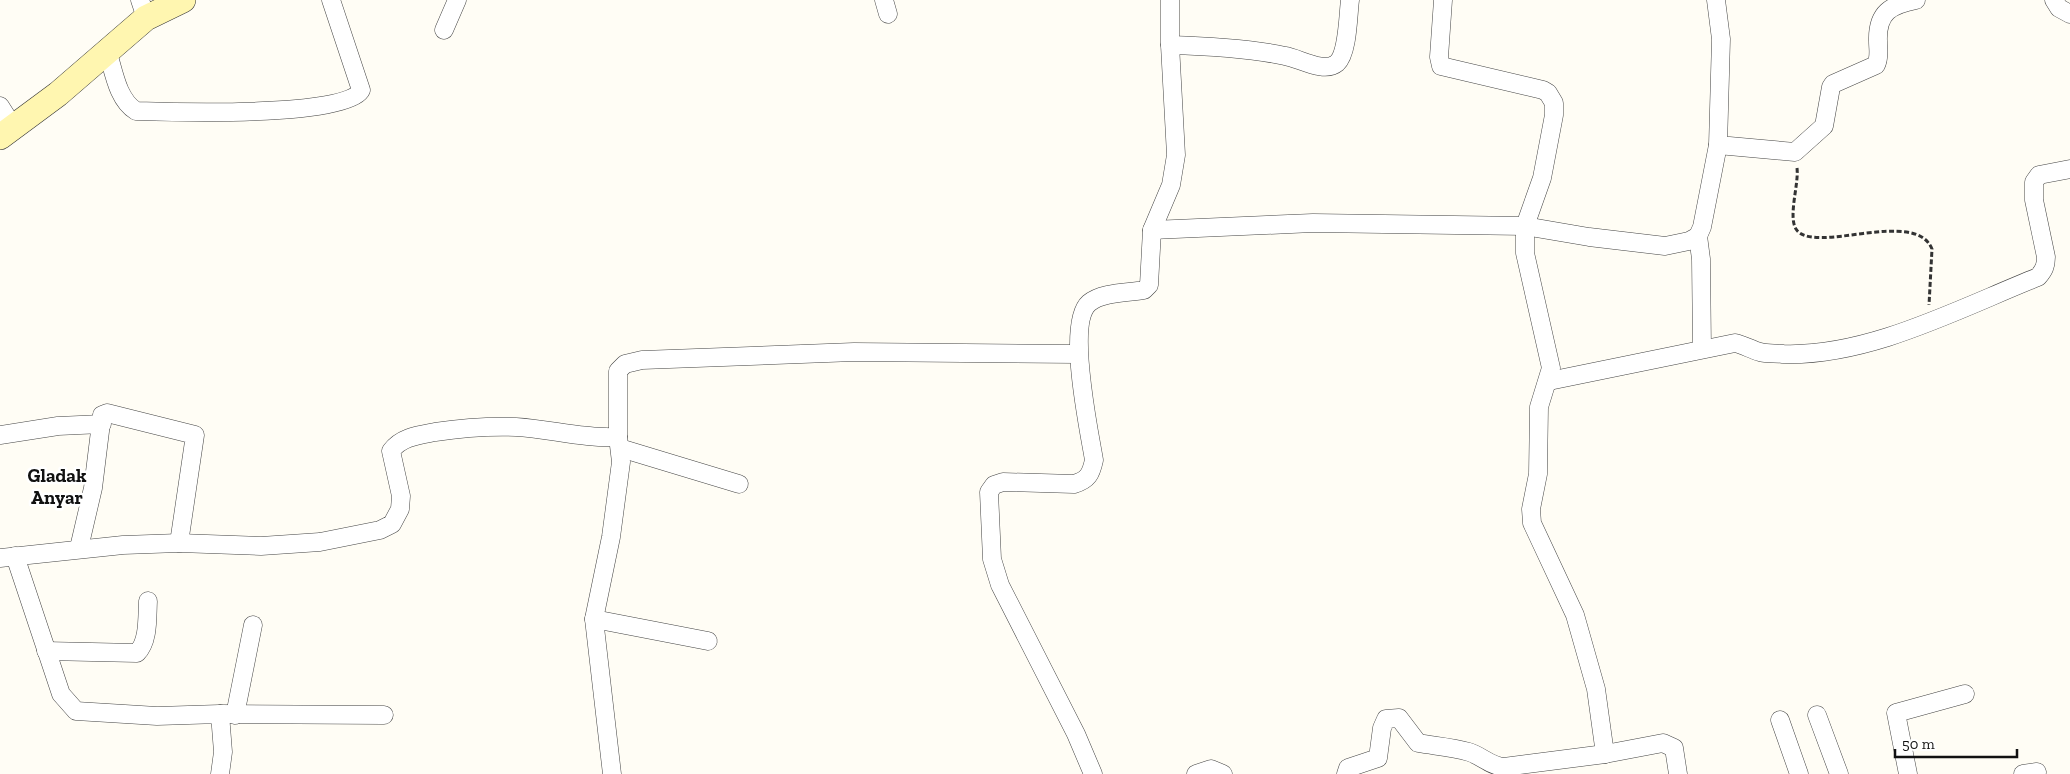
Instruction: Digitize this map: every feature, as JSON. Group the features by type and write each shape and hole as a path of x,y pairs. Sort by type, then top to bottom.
{"main road":[{"path":"7,133 108,53 143,9 183,0"}],"street":[{"path":"108,53 122,98 126,105 136,112 246,114 321,105 355,96 361,90 331,0"},
{"path":"444,30 456,0"},
{"path":"1093,774 1076,734 1044,675 1000,585 992,559 989,492 994,485 1003,482 1074,484 1082,482 1091,474 1094,460 1077,354 1083,313 1088,304 1098,298 1144,290 1149,285 1152,230 1155,219 1168,194 1176,155 1170,45 1170,0"},
{"path":"1170,45 1213,47 1285,56 1316,65 1335,64 1343,56 1350,0"},
{"path":"1443,0 1439,57 1441,66 1543,90 1548,93 1554,103 1554,115 1542,178 1526,226 1527,267 1551,368 1539,407 1538,474 1531,509 1532,523 1576,615 1596,689 1605,754"},
{"path":"1702,349 1701,259 1698,236 1702,227 1718,145 1721,39 1716,0"},
{"path":"1718,145 1795,152 1824,126 1833,84 1876,65 1879,60 1877,38 1886,11 1896,4 1916,0"},
{"path":"2054,0 2059,8 2070,14"},
{"path":"0,106 7,133"},
{"path":"1548,381 1735,343 1760,352 1802,354 1865,343 1898,334 1986,300 2038,276 2046,266 2046,257 2034,200 2034,182 2039,175 2070,170"},
{"path":"1152,230 1313,223 1526,226 1589,237 1665,246 1689,241 1698,236"},
{"path":"612,774 594,619 611,537 621,462 618,371 625,364 642,360 854,352 1077,354"},
{"path":"79,548 93,488 102,415 107,413 194,435 179,543"},
{"path":"0,434 58,426 102,424"},
{"path":"384,715 157,716 76,711 61,694 46,651 8,557 79,548 179,543 271,545 320,542 380,530 392,524 400,509 401,496 391,451 397,442 422,434 473,427 516,427 600,438 739,484"},
{"path":"46,651 137,653 141,649 145,635 148,601"},
{"path":"594,619 708,641"},
{"path":"220,774 228,715 253,625"},
{"path":"1908,774 1896,713 1964,694"},
{"path":"1817,715 1838,774"},
{"path":"1346,774 1348,768 1353,765 1378,758 1382,728 1386,719 1392,717 1399,718 1418,743 1471,752 1495,770 1504,767 1669,744 1674,748 1678,774"},
{"path":"1780,720 1799,774"},
{"path":"1196,774 1211,769 1223,774"}],"path":[{"path":"1795,152 1798,175 1793,217 1796,228 1802,234 1822,238 1887,230 1920,235 1929,242 1932,249 1929,321"}],"district":[{"name":"Gladak Anyar","path":"57,486"}]}
